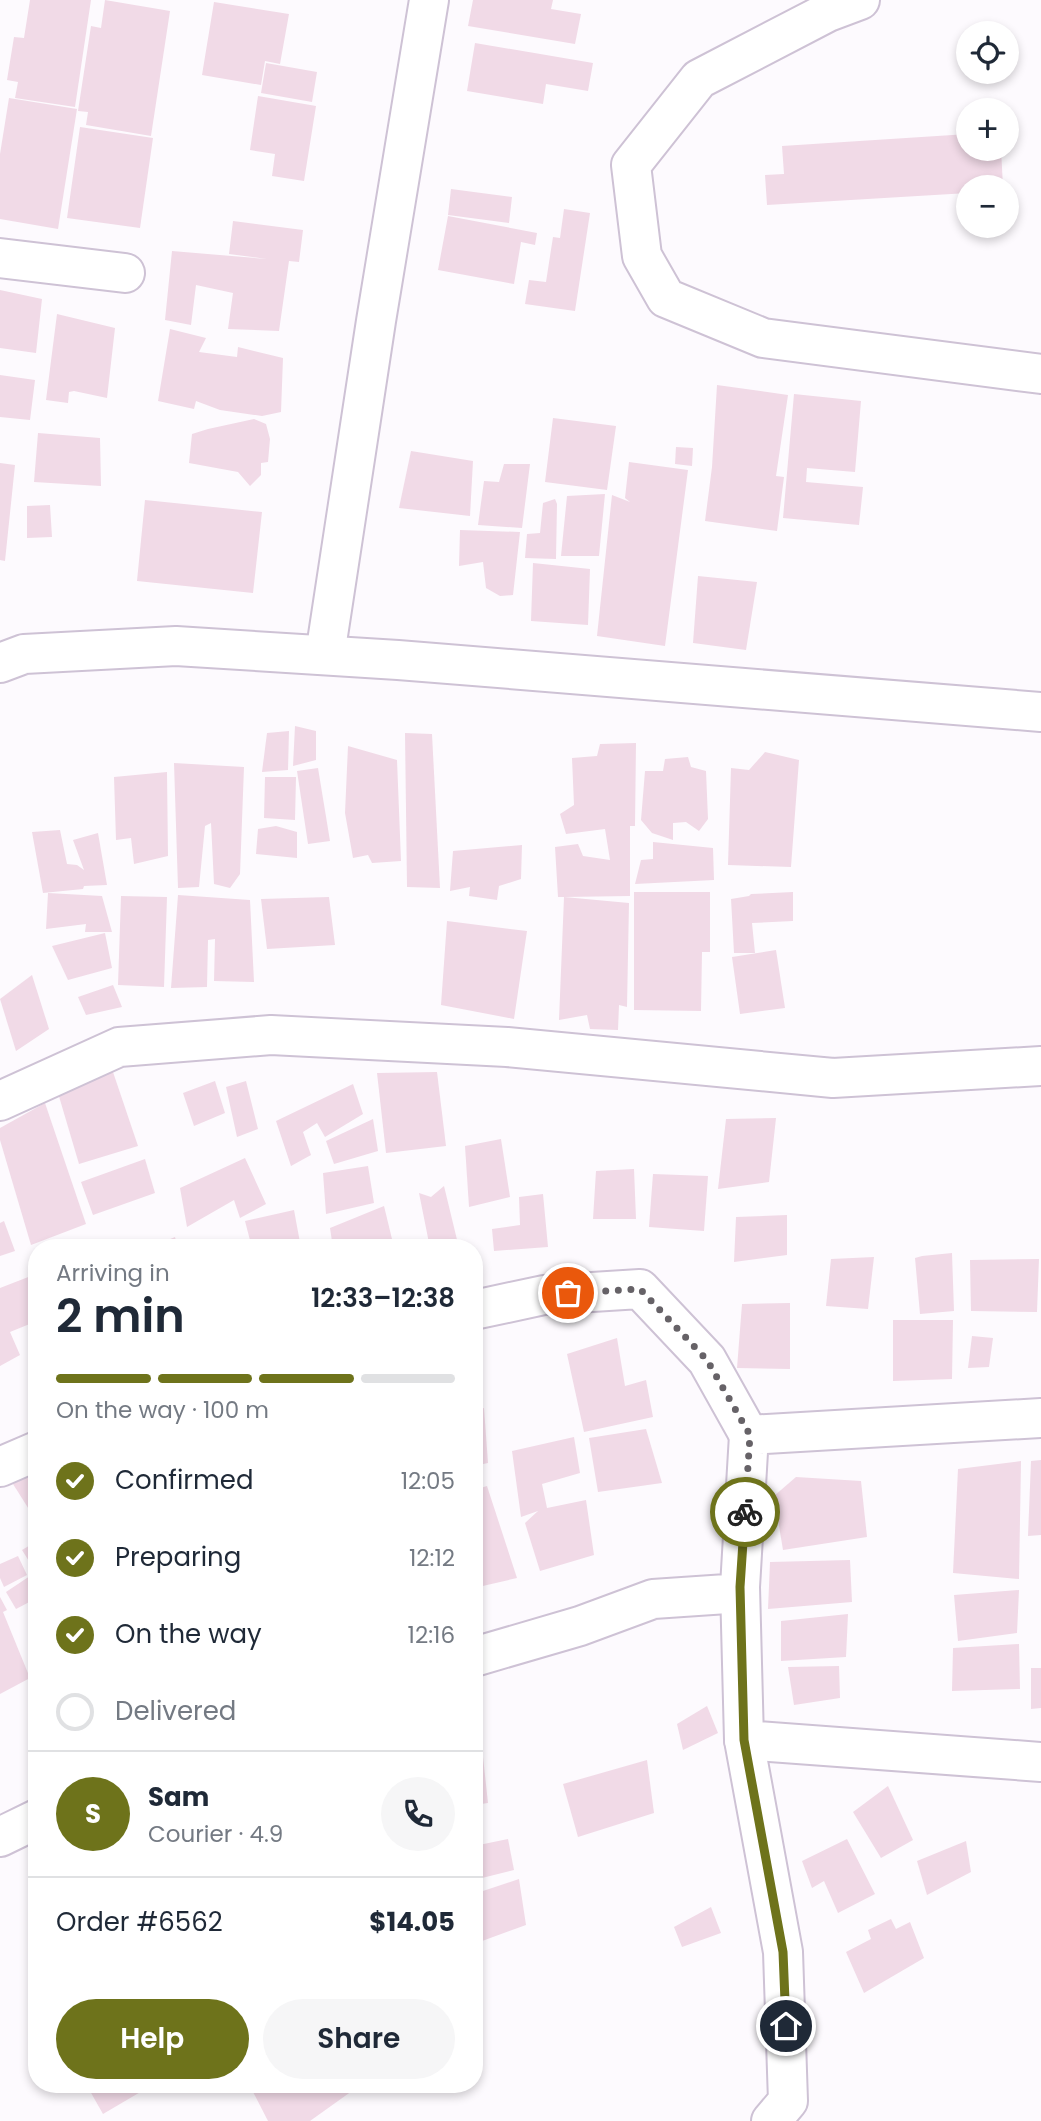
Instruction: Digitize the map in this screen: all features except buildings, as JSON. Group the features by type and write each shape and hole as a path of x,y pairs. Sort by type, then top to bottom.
{"street":[{"path":"325,655 429,0"},
{"path":"860,0 828,12 699,79 631,165 642,256 666,298 763,338 1041,373"},
{"path":"0,258 125,273"},
{"path":"0,663 24,654 176,646 412,661 1041,712"},
{"path":"0,1101 119,1047 271,1035 507,1047 833,1078 1041,1066"},
{"path":"483,1308 544,1295 640,1289 707,1360 750,1435 740,1587 744,1740 783,1952 788,2101 771,2121"},
{"path":"750,1435 1041,1418"},
{"path":"0,1467 28,1455"},
{"path":"483,1654 580,1626 653,1600 727,1594 740,1587"},
{"path":"744,1740 1041,1762"},
{"path":"0,1836 28,1823"}],"way so far":[{"path":"568,1293 640,1289 707,1360 750,1435 745,1512"}],"route":[{"path":"745,1512 740,1587 744,1740 783,1952 786,2026"}]}
